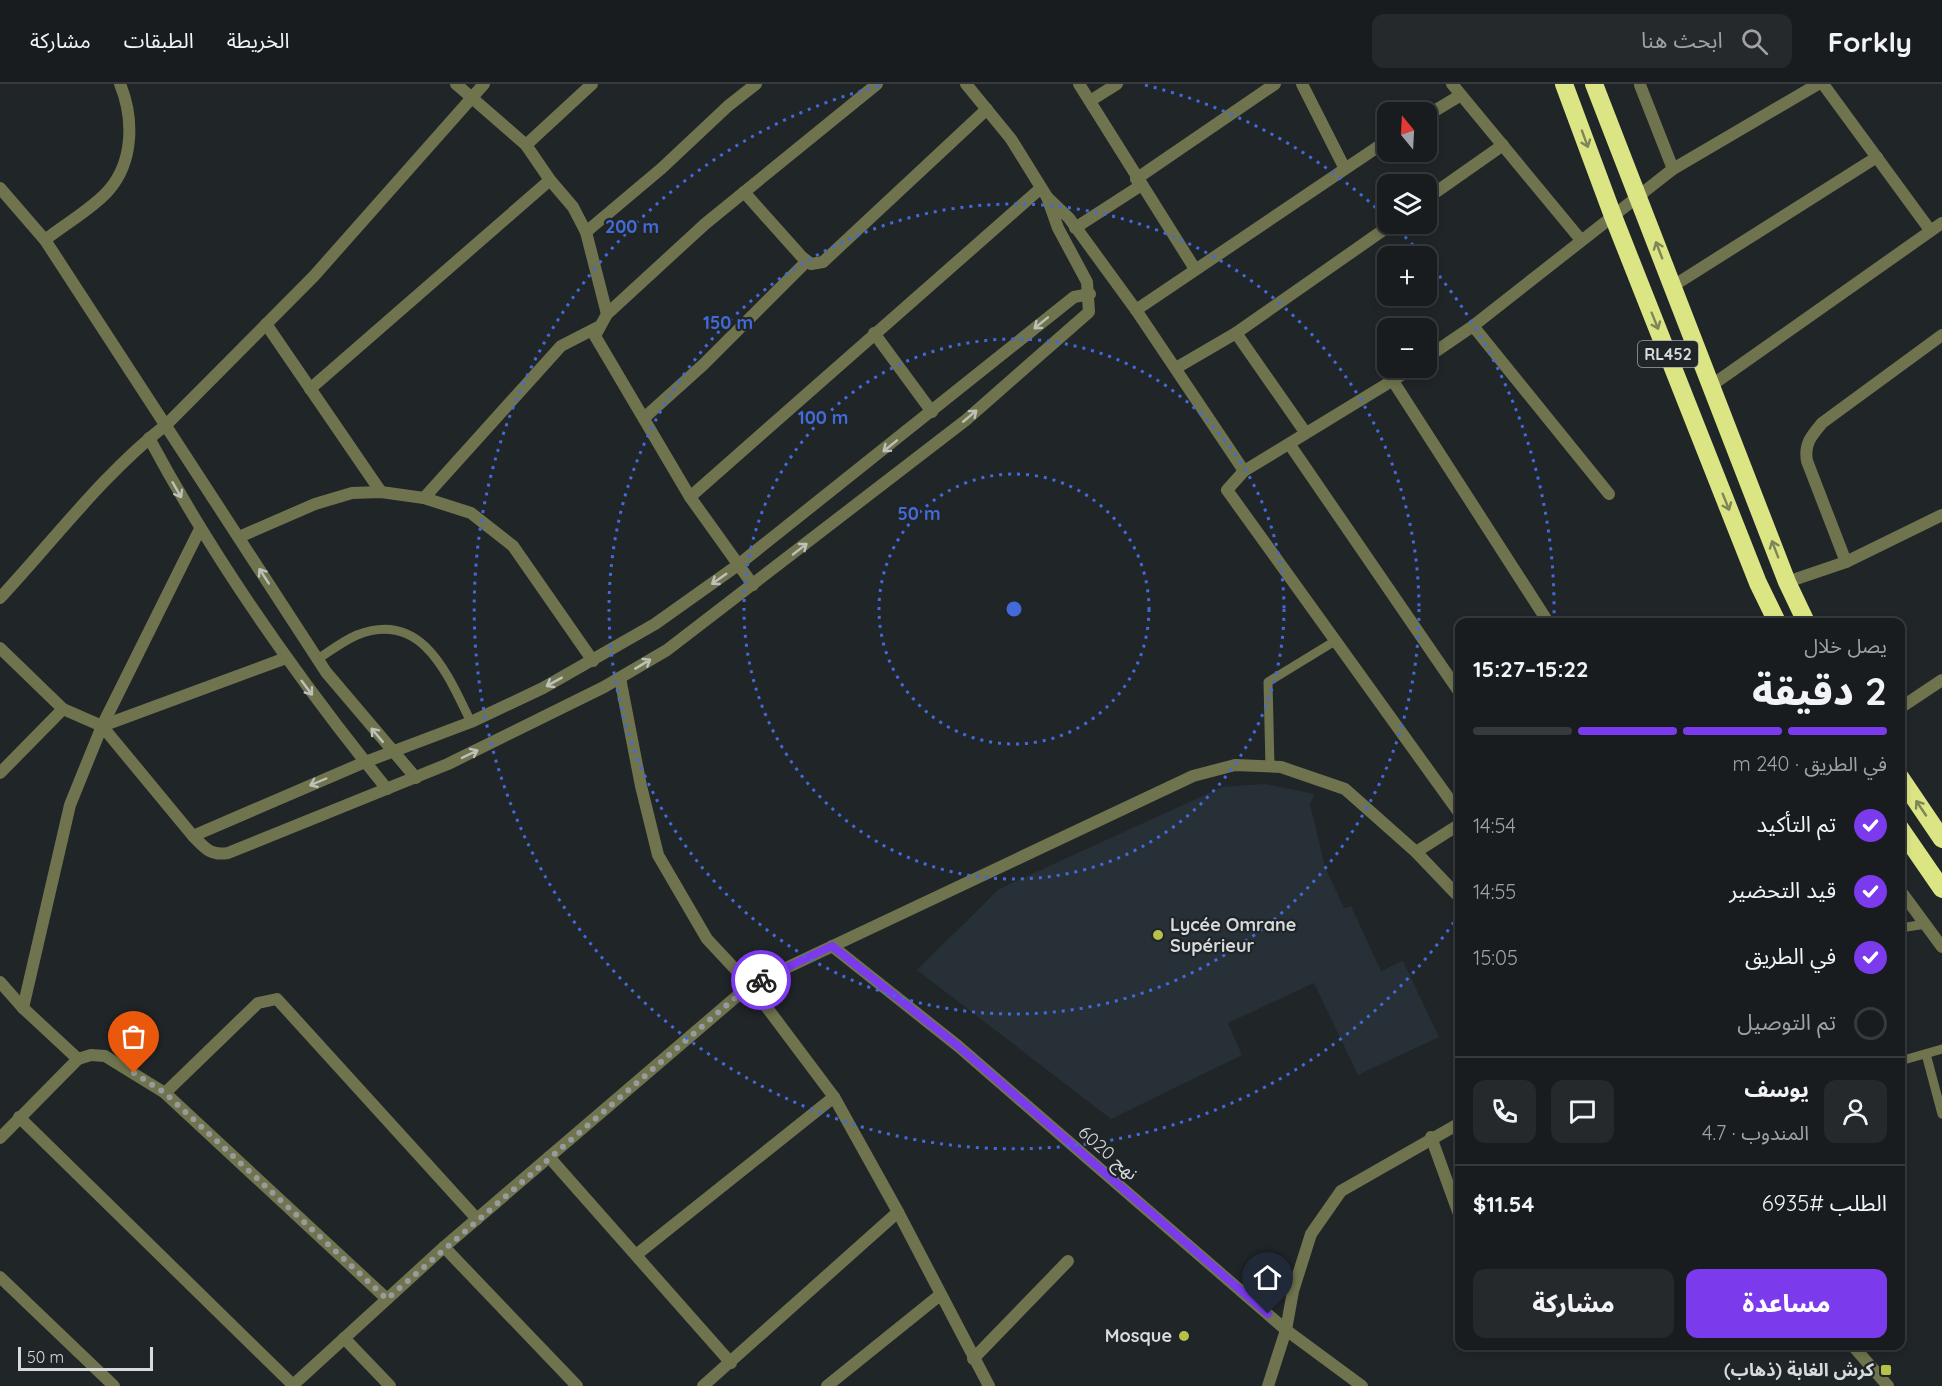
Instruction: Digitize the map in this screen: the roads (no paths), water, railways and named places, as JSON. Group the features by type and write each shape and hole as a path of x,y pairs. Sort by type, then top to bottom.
{"highway":[{"name":"RL452","path":"1564,84 1613,216 1754,572 1775,618"},
{"name":"RL452","path":"1594,84 1787,582 1804,618"},
{"path":"1905,784 1942,839"},
{"path":"1905,835 1942,889"}],"street":[{"path":"45,240 109,190 124,164 131,137 120,84"},
{"path":"456,84 526,145 550,180 573,207 586,232 607,314"},
{"path":"0,598 64,523 149,438 167,424 314,276 470,97 484,84"},
{"path":"526,145 592,84"},
{"path":"586,232 756,84"},
{"path":"753,585 690,497 595,336 607,314 705,224 877,84"},
{"path":"966,84 1011,139 1044,192 1076,228 1136,310 1244,471"},
{"path":"1079,84 1138,182 1195,269"},
{"path":"1090,101 1117,84"},
{"path":"1076,228 1275,84"},
{"path":"1302,84 1344,167"},
{"path":"1452,84 1581,240"},
{"path":"1437,351 1473,326 1673,169 1818,84"},
{"path":"1823,84 1930,230"},
{"path":"1640,85 1673,169"},
{"path":"1437,109 1461,95"},
{"path":"744,192 807,261 812,264 823,262 987,109"},
{"path":"1437,191 1503,145"},
{"path":"1136,310 1377,147"},
{"path":"1673,286 1877,157"},
{"path":"310,389 550,180"},
{"path":"0,188 45,240 318,659 392,752 416,778"},
{"path":"2,655 63,709 102,726 193,836 209,852 217,855 228,853 416,778 550,715 667,650 966,420 1056,343 1089,312 1090,294 1087,282 1058,228 1044,192"},
{"path":"690,497 874,333 1044,192"},
{"path":"1712,385 1942,223"},
{"path":"1176,368 1236,333 1378,234"},
{"path":"644,418 705,364 807,261"},
{"path":"193,836 365,762 471,722 543,688 655,624 738,565 1074,297 1090,294"},
{"path":"266,324 381,492"},
{"path":"1473,326 1609,494"},
{"path":"424,498 561,346 598,327"},
{"path":"874,333 932,412"},
{"path":"1236,333 1305,432"},
{"path":"1846,562 1806,461 1805,451 1808,440 1822,423 1942,335"},
{"path":"1398,378 1244,471 1227,490 1455,807"},
{"path":"1393,381 1545,618"},
{"path":"149,438 200,529 286,658 387,789"},
{"path":"1290,445 1455,686"},
{"path":"240,537 315,504 352,493 381,492 424,498 471,513 513,546 593,661"},
{"path":"1787,582 1846,562 1942,515"},
{"path":"23,1008 70,805 102,726 200,529"},
{"path":"102,726 286,658"},
{"path":"620,678 641,786 658,855 707,939 750,985 834,1097 898,1212 989,1386"},
{"path":"1905,705 1942,680"},
{"path":"0,773 63,709"},
{"path":"19,1117 293,1385 444,1247 750,985 1193,776 1235,765 1281,767 1345,789 1416,852 1455,893"},
{"path":"1416,852 1455,827"},
{"path":"1905,897 1942,947"},
{"name":"نهج 6020","path":"832,946 958,1046 1286,1330 1362,1386"},
{"path":"0,982 23,1008 78,1059"},
{"path":"165,1093 258,1003 277,999 477,1219"},
{"path":"0,1138 78,1059 91,1054 105,1056 165,1093 387,1299"},
{"path":"636,1255 834,1097"},
{"path":"1268,1386 1286,1330 1293,1291 1311,1234 1341,1191 1431,1137 1455,1125"},
{"path":"1431,1137 1455,1203"},
{"path":"549,1157 731,1363"},
{"path":"703,1386 898,1212"},
{"path":"444,1247 577,1386"},
{"path":"973,1359 1068,1261"},
{"path":"0,1276 114,1386"},
{"path":"827,1386 940,1295"},
{"path":"344,1338 390,1386"},
{"path":"1856,1350 1888,1386"}],"lane":[{"path":"318,659 356,636 367,632 390,631 412,637 438,658 471,722"},
{"path":"1270,767 1268,682 1335,640"},
{"path":"1905,927 1926,924"},
{"path":"1905,1060 1942,1049"},
{"path":"1926,1054 1942,1113"}],"place":[{"name":"Lycée Omrane Supérieur","path":"1158,935"},
{"name":"Mosque","path":"1184,1336"},
{"name":"كرش الغابة (ذهاب)","path":"1886,1370"}]}
